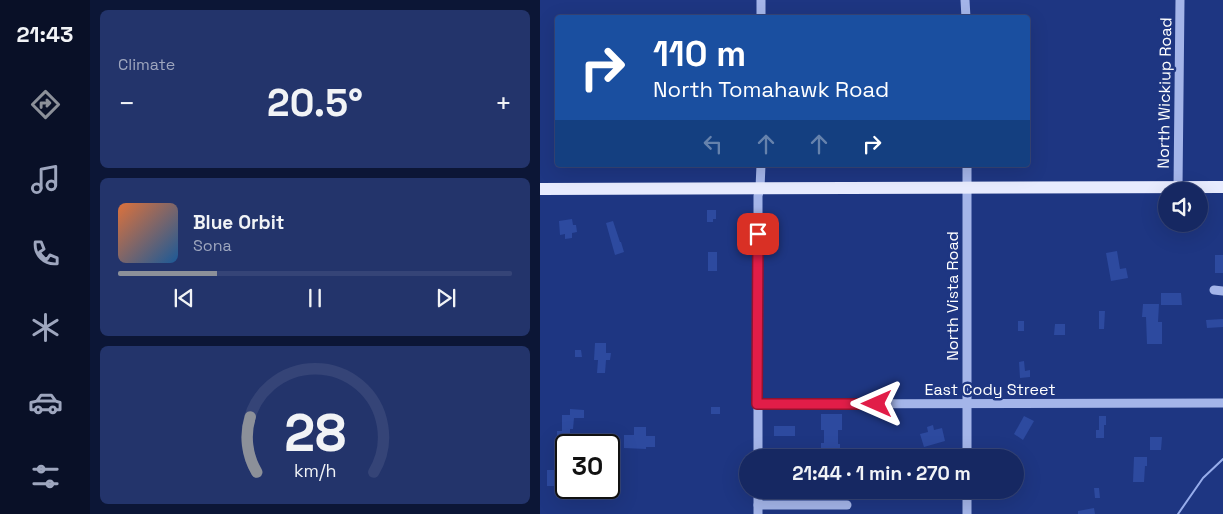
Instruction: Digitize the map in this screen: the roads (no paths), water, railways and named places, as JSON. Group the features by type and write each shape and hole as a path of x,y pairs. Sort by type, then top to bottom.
{"main road":[{"path":"540,188 1158,187"},
{"path":"1208,187 1223,187"}],"street":[{"path":"761,0 761,15"},
{"path":"966,0 966,15"},
{"name":"North Wickiup Road","path":"1178,182 1180,0"},
{"path":"758,449 758,196 761,167"},
{"name":"North Vista Road","path":"967,167 967,449"},
{"name":"East Cody Street","path":"757,404 1223,403"},
{"path":"967,499 967,514"},
{"path":"758,510 847,505"}],"waterway":[{"path":"1178,514 1203,478 1223,459"}]}
